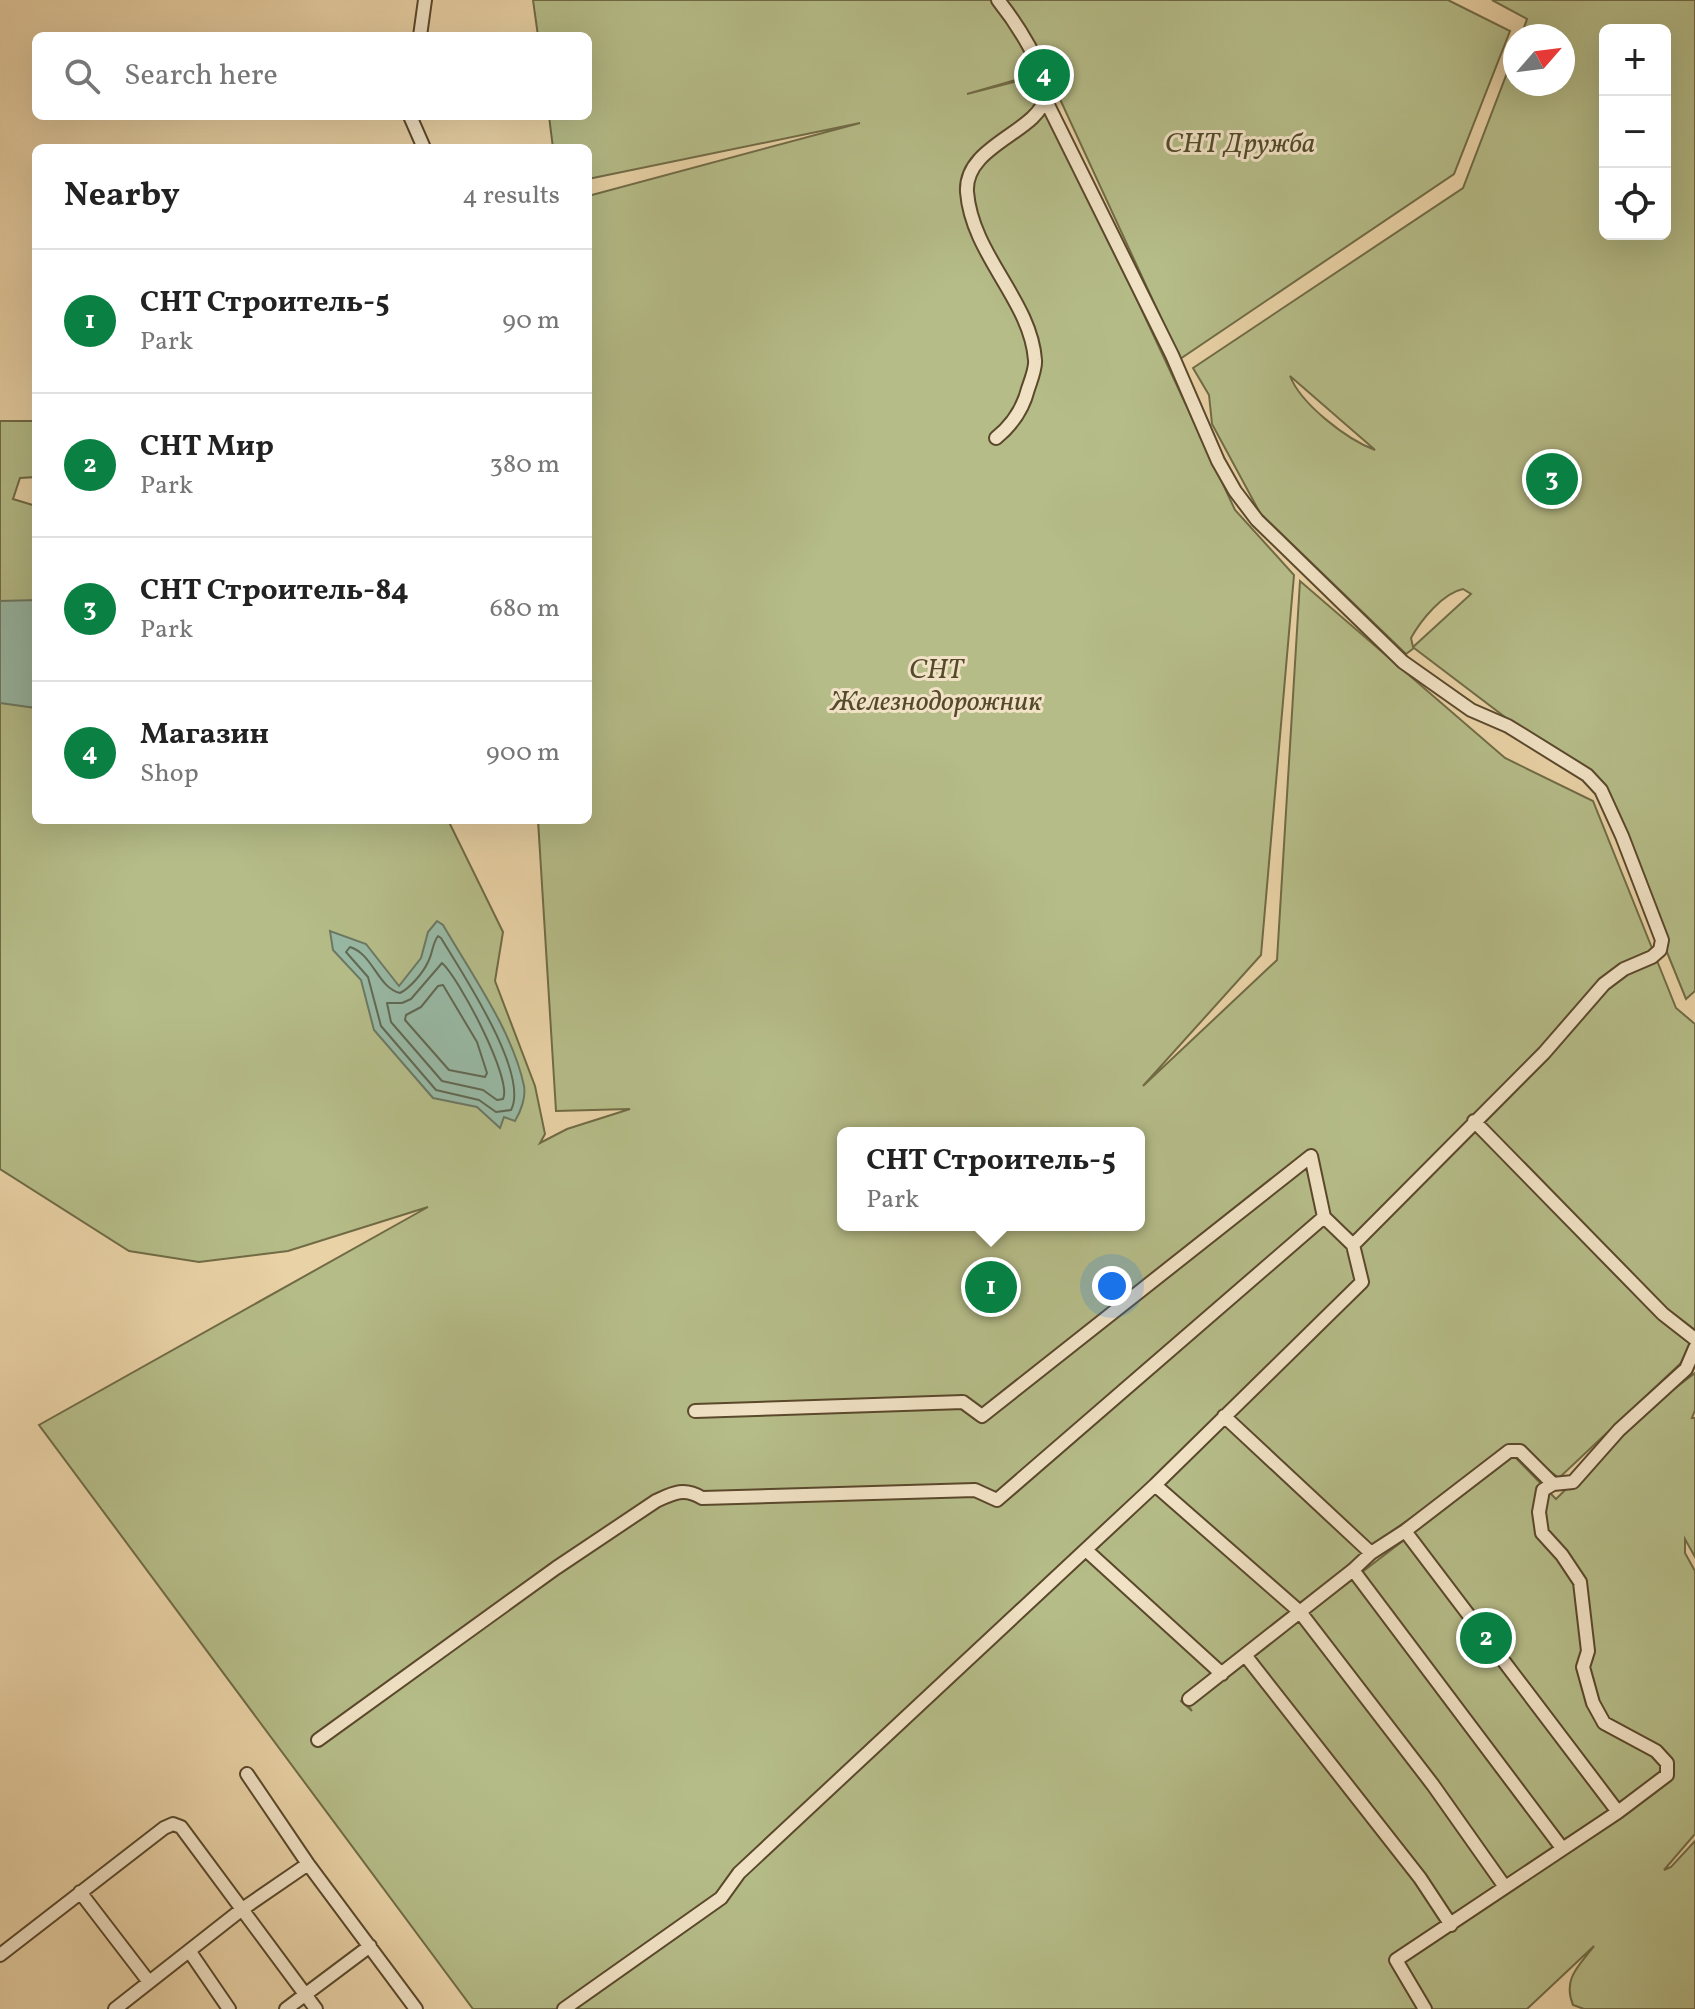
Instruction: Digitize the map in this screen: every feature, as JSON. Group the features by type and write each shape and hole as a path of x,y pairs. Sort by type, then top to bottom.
{"street":[{"path":"421,32 425,0"},
{"path":"998,0 1033,56 1044,86 1045,99 1172,355 1218,461 1235,491 1257,520 1403,662 1471,710 1508,726 1587,775 1601,790 1622,836 1662,940 1660,950 1652,957 1624,969 1604,984 1544,1053 1353,1245"},
{"path":"996,438 1008,428 1025,404 1036,361 1025,321 981,242 970,213 967,188 973,166 1039,109 1045,99"},
{"path":"412,120 422,144"},
{"path":"1474,1121 1663,1314 1695,1339"},
{"path":"564,2009 721,1898 739,1873 1155,1485 1362,1282 1353,1245 1324,1217 1311,1156 982,1416 963,1402 695,1411"},
{"path":"318,1740 556,1568 671,1494 693,1492 702,1498 975,1490 997,1500 1324,1217"},
{"path":"1425,2009 1396,1960 1618,1812 1667,1775 1667,1763 1656,1751 1604,1723 1593,1703 1583,1667 1588,1651 1580,1582 1542,1533 1539,1512 1543,1490 1553,1484 1573,1482 1619,1430 1686,1369 1695,1348"},
{"path":"1224,1416 1371,1553"},
{"path":"1189,1699 1371,1553 1405,1531 1509,1451 1520,1451 1553,1484"},
{"path":"1155,1485 1300,1612 1433,1785 1505,1887"},
{"path":"1405,1531 1618,1812"},
{"path":"1086,1550 1222,1674"},
{"path":"1353,1570 1562,1848"},
{"path":"1245,1655 1420,1878 1451,1925"},
{"path":"247,1774 308,1864 416,2009"},
{"path":"0,1955 173,1824 181,1827 316,2009"},
{"path":"124,2006 149,1982 241,1910 308,1864"},
{"path":"80,1892 149,1982"},
{"path":"286,2009 370,1946"},
{"path":"190,1952 229,2009"}],"green space":[{"path":"533,0 1448,0 1503,28 1503,49 1454,174 1180,359 1047,71 967,94 1033,77 1235,510 1294,575 1261,955 1143,1086 1277,960 1300,581 1505,758 1593,801 1676,1008 1695,1024 1695,1336 1681,1363 1559,1478 1515,1445 1378,1541 1181,1701 1192,1711 1188,1705 1514,1456 1556,1499 1649,1408 1695,1373 1695,1410 1692,1418 1695,1418 1695,1557 1685,1539 1685,1553 1695,1571 1695,1834 1664,1870 1671,1867 1695,1841 1695,2009 1584,2009 1573,2005 1571,1979 1594,1946 1527,2009 473,2009 39,1425 428,1207 288,1251 199,1262 129,1251 0,1169 0,421 32,421 32,477 20,478 13,499 32,505 32,824 450,824 503,932 495,981 535,1086 545,1134 540,1143 567,1129 630,1109 556,1111 538,824 592,824 592,195 860,123 592,178 592,144 552,144 550,120 592,120 592,32 537,32"},
{"path":"1492,0 1695,0 1695,991 1686,999 1601,790 1414,648 1406,654 1260,513 1212,424 1209,395 1193,368 1463,188 1503,83 1503,96 1575,96 1575,24 1525,24 1527,19","holes":["1290,376 1375,450 1351,438 1314,409","1463,589 1471,594 1413,647 1411,638 1433,608"]}],"water":[{"path":"32,600 32,707 0,703 0,601"},
{"path":"437,921 443,925 490,1003 519,1066 524,1086 522,1104 515,1121 504,1117 500,1128 477,1107 433,1098 374,1030 361,980 333,950 330,931 366,944 399,986 421,958 428,932"}],"place":[{"name":"Магазин","path":"1044,75"},
{"name":"СНТ Строитель-84","path":"1552,479"},
{"name":"СНТ Строитель-5","path":"991,1287"},
{"name":"СНТ Мир","path":"1486,1638"}],"park label":[{"name":"СНТ Дружба","path":"1240,144"},
{"name":"СНТ Железнодорожник","path":"936,686"}]}
